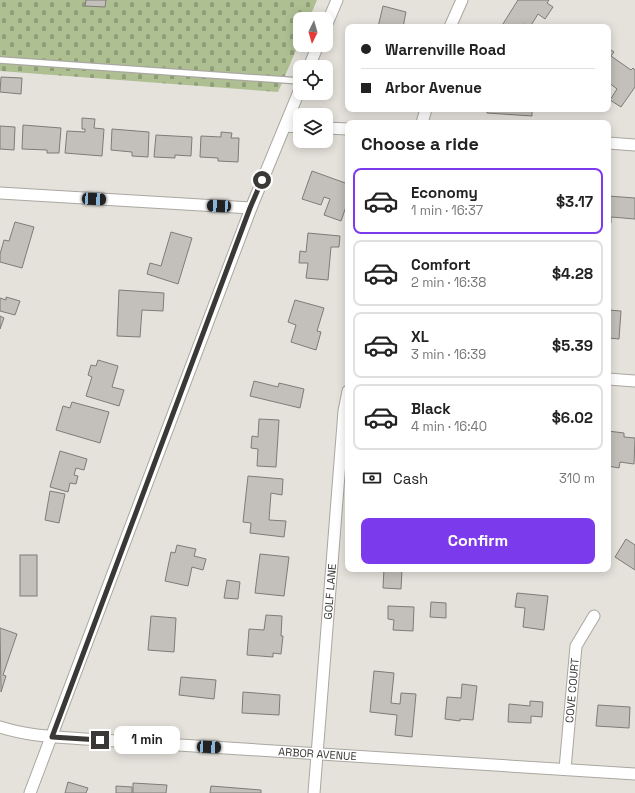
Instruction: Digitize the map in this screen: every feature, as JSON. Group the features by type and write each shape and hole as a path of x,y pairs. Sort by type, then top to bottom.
{"street":[{"path":"332,12 337,0"},
{"path":"451,24 462,0"},
{"path":"30,793 250,208 296,100"},
{"path":"285,126 293,127"},
{"path":"333,128 345,129"},
{"path":"611,143 635,145"},
{"path":"0,193 250,208"},
{"path":"611,379 635,381"},
{"name":"GOLF LANE","path":"314,793 345,406"},
{"name":"COVE COURT","path":"565,769 576,646 594,616"},
{"name":"ARBOR AVENUE","path":"0,727 52,737 635,774"}],"lane":[{"path":"0,60 293,81"}],"green space":[{"path":"0,0 317,0 312,12 293,12 293,52 295,52 278,92 0,71"}],"building":[{"path":"86,0 106,0 105,7 85,6"},
{"path":"518,0 549,0 547,3 553,7 545,19 538,14 532,24 503,24"},
{"path":"383,6 406,12 404,24 379,24"},
{"path":"611,56 631,70 633,68 635,70 635,87 621,107 611,101 617,89 611,84"},
{"path":"1,77 22,78 21,94 0,92"},
{"path":"532,112 532,116 487,113"},
{"path":"82,118 95,119 94,128 104,129 102,156 65,153 67,131 85,132 85,129 82,129"},
{"path":"23,125 61,128 59,153 47,153 47,150 22,149"},
{"path":"0,126 15,127 14,150 0,149"},
{"path":"112,129 149,132 148,157 132,156 132,152 111,150"},
{"path":"221,132 232,133 231,138 239,138 238,162 218,161 218,158 200,157 201,136 221,137"},
{"path":"156,135 192,137 191,156 175,155 175,158 154,157"},
{"path":"312,171 345,183 345,210 341,221 324,215 330,199 324,197 321,205 302,199"},
{"path":"611,196 635,198 635,219 611,217"},
{"path":"15,222 34,227 22,268 0,262 0,254 4,240 9,241"},
{"path":"171,232 192,238 178,284 147,274 150,263 161,266"},
{"path":"308,233 340,236 339,247 331,247 328,280 306,278 308,263 299,263 300,251 306,252"},
{"path":"119,290 164,293 163,311 142,310 140,337 117,336"},
{"path":"6,297 20,301 15,315 0,311 0,298 6,300"},
{"path":"295,300 324,308 317,331 321,332 316,350 291,342 296,325 288,322"},
{"path":"611,310 621,311 619,339 611,338"},
{"path":"0,316 4,318 0,329"},
{"path":"98,360 118,366 112,387 124,390 119,406 86,396 92,377 88,375 91,365 96,366"},
{"path":"254,381 278,387 279,383 304,389 300,408 250,396"},
{"path":"72,402 109,412 100,443 56,430 63,406 70,408"},
{"path":"259,419 279,420 276,467 257,466 258,449 251,448 252,436 258,437"},
{"path":"611,431 624,433 624,437 635,438 634,464 620,462 619,468 611,467"},
{"path":"60,451 87,459 84,470 76,468 74,475 78,476 76,484 70,483 68,492 50,487"},
{"path":"248,476 283,479 282,495 271,493 269,520 286,521 284,537 250,533 251,523 243,522"},
{"path":"50,491 65,494 59,523 45,520"},
{"path":"626,539 635,545 635,570 615,557"},
{"path":"177,545 196,549 194,556 206,559 203,570 192,567 188,586 165,581 171,552 175,553"},
{"path":"260,554 289,557 284,596 255,593"},
{"path":"20,555 37,555 37,596 20,596"},
{"path":"384,572 402,572 401,589 383,588"},
{"path":"227,580 240,582 238,599 224,598"},
{"path":"517,593 548,596 544,630 523,627 525,608 515,607"},
{"path":"431,602 446,603 446,618 430,617"},
{"path":"388,606 414,607 413,631 393,630 394,620 388,619"},
{"path":"266,615 282,616 281,636 283,636 281,654 273,653 273,657 247,655 249,629 264,630"},
{"path":"151,616 176,618 174,652 148,650"},
{"path":"0,628 17,634 3,675 6,676 1,692"},
{"path":"374,671 394,673 391,703 400,704 401,693 416,694 412,737 395,735 397,715 370,712"},
{"path":"181,677 216,680 214,699 179,695"},
{"path":"462,684 477,686 473,720 460,719 460,721 445,719 447,697 461,698"},
{"path":"243,692 280,695 279,715 242,713"},
{"path":"530,701 543,702 542,717 531,716 531,723 508,722 509,704 530,706"},
{"path":"598,705 630,707 629,728 596,726"},
{"path":"68,782 88,788 86,793 65,793"},
{"path":"133,783 167,785 166,793 133,793"},
{"path":"116,786 132,787 132,793 116,793"},
{"path":"211,786 261,790 261,793 210,793"}],"route":[{"path":"100,740 52,737 250,208 262,180"}]}
